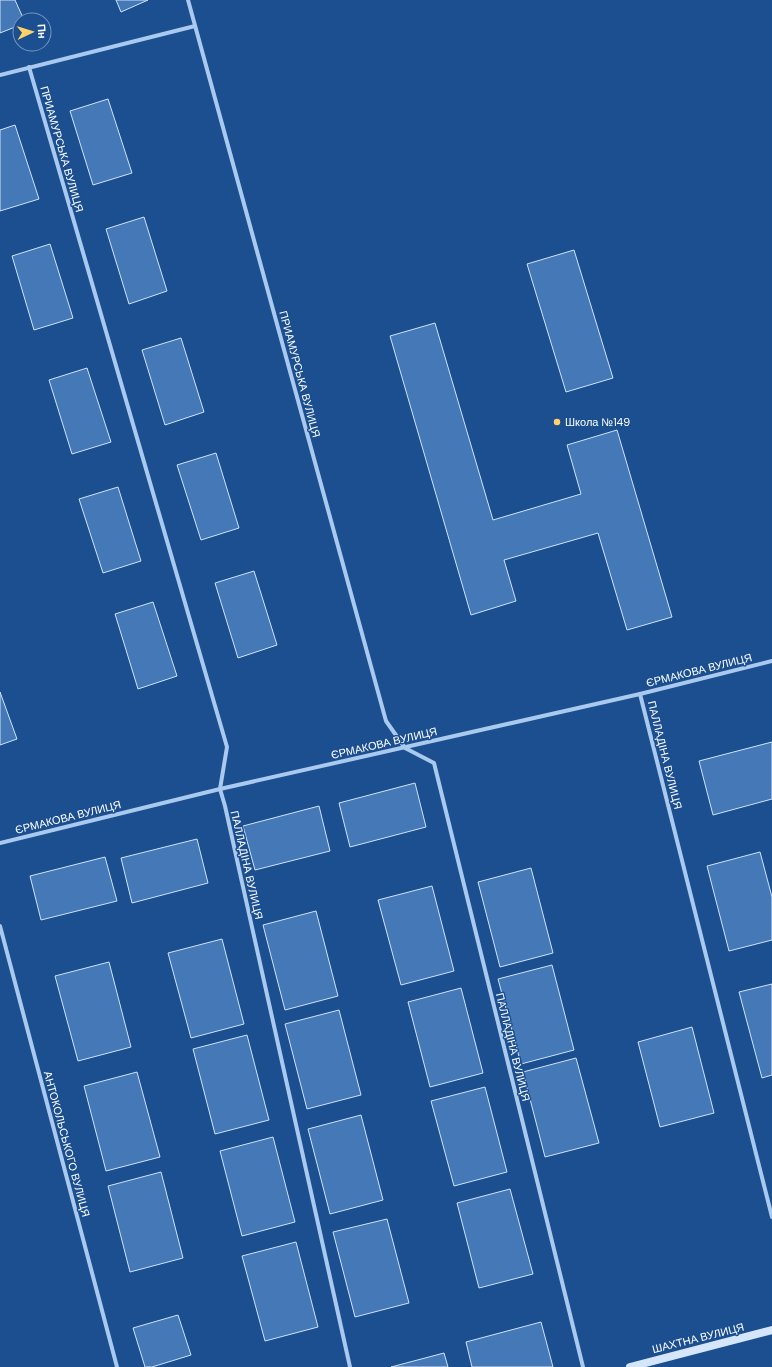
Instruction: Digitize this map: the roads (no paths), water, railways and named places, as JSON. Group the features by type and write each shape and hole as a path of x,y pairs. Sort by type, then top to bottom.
{"main road":[{"name":"ШАХТНА ВУЛИЦЯ","path":"630,1367 772,1330"}],"street":[{"name":"ПРИАМУРСЬКА ВУЛИЦЯ","path":"188,0 386,721 405,748"},
{"path":"0,75 195,26"},
{"name":"ПРИАМУРСЬКА ВУЛИЦЯ","path":"29,67 227,747 220,789"},
{"name":"ЄРМАКОВА ВУЛИЦЯ","path":"0,843 220,789 640,694 772,661"},
{"name":"ПАЛЛАДІНА ВУЛИЦЯ","path":"640,694 772,1217"},
{"name":"ПАЛЛАДІНА ВУЛИЦЯ","path":"405,748 434,763 583,1367"},
{"name":"ПАЛЛАДІНА ВУЛИЦЯ","path":"220,789 227,814 350,1367"},
{"name":"АНТОКОЛЬСЬКОГО ВУЛИЦЯ","path":"0,926 117,1367"}],"place":[{"name":"Школа №149","path":"557,422"}]}
